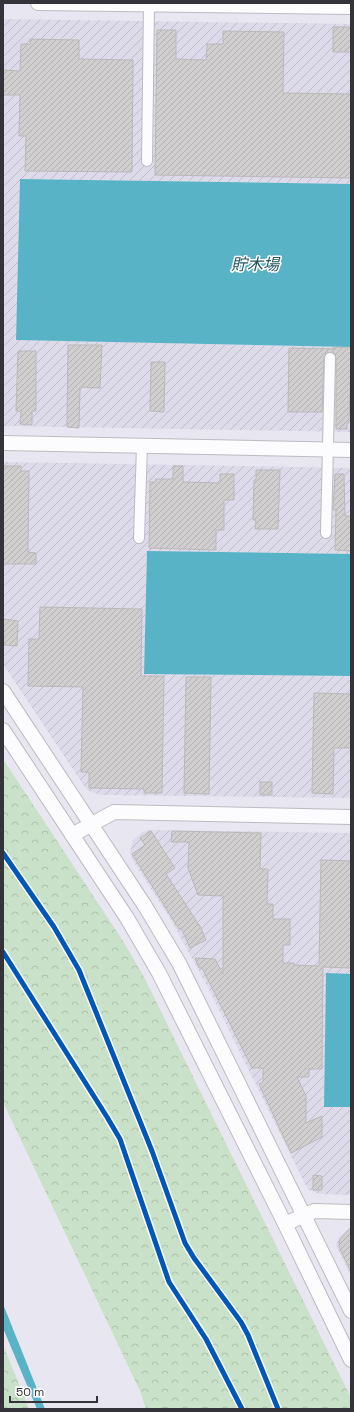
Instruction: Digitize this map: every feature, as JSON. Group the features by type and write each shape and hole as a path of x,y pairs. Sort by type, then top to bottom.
{"street":[{"path":"38,3 351,7"},
{"path":"147,161 149,5"},
{"path":"326,533 330,358"},
{"path":"3,443 351,450"},
{"path":"139,538 142,446"},
{"path":"3,691 145,906 178,963 351,1311"},
{"path":"3,730 127,918 159,973 285,1224 351,1360"},
{"path":"72,835 114,812 351,817"},
{"path":"285,1224 314,1211 351,1212"}],"lane":[{"path":"3,853 54,927 79,970 152,1151 185,1243 245,1329 278,1409"},
{"path":"3,952 120,1139 169,1282 206,1338 242,1409"}],"shaded area":[{"path":"3,19 351,24 351,184 20,179 16,340 351,347 351,432 3,426"},
{"path":"3,462 351,468 351,554 147,551 144,673 351,676 351,798 100,795 89,791 84,786 3,664"},
{"path":"149,830 351,833 351,974 326,974 324,1106 351,1107 351,1195 320,1194 309,1190 305,1184 206,984 171,920 132,859 130,853 133,840 142,832"},
{"path":"351,1229 351,1276 336,1246 339,1237 347,1230"}],"green space":[{"path":"3,759 123,941 144,977 351,1398 351,1409 146,1409 140,1391 3,1102"},
{"path":"3,1345 29,1409 3,1409"}],"water":[{"name":"貯木場","path":"20,179 351,184 351,347 16,340"},
{"path":"147,551 351,554 351,676 144,674"},
{"path":"326,973 351,974 351,1107 324,1107"},
{"path":"3,1304 45,1409 37,1409 3,1328"}],"building":[{"path":"333,27 351,27 351,52 333,52"},
{"path":"157,30 176,30 176,59 206,60 207,44 223,44 223,31 284,32 283,93 351,94 351,178 155,175"},
{"path":"30,39 79,40 79,59 133,60 132,172 25,171 26,136 19,136 20,95 3,95 3,70 20,71 21,44 30,44"},
{"path":"68,345 102,345 100,388 80,387 79,428 67,427"},
{"path":"334,347 351,348 349,423 347,423 347,429 336,429 336,358 333,352 327,353 324,357 322,412 288,412 289,348 334,349"},
{"path":"18,351 36,351 36,411 32,411 32,425 20,424 21,411 16,411"},
{"path":"151,362 165,362 164,412 150,411"},
{"path":"3,466 21,466 21,471 29,471 28,552 36,553 36,564 3,564"},
{"path":"173,466 183,466 183,482 220,483 220,474 234,474 234,500 224,500 224,530 216,530 216,550 149,548 150,482 155,482 156,479 173,479"},
{"path":"256,470 280,470 278,529 255,529 256,520 253,520 254,480 256,480"},
{"path":"335,474 344,474 345,516 351,516 351,551 335,550 336,510 333,510"},
{"path":"40,607 142,609 141,676 164,676 162,793 144,793 144,789 89,788 89,772 81,772 83,687 28,686 29,639 39,639"},
{"path":"3,619 18,621 17,646 4,645"},
{"path":"186,677 211,677 209,794 184,793"},
{"path":"314,693 351,694 351,748 334,748 333,794 312,793"},
{"path":"260,782 272,782 272,795 260,795"},
{"path":"151,831 175,868 166,874 201,928 206,940 190,948 181,928 179,929 132,854 145,845 140,838"},
{"path":"172,831 261,833 260,869 268,869 267,904 273,904 273,919 290,919 290,945 283,945 283,963 294,963 294,965 319,966 321,860 351,861 351,968 323,967 322,1069 309,1069 309,1077 297,1077 306,1096 306,1123 322,1116 322,1137 291,1153 259,1084 263,1082 263,1068 252,1068 202,968 199,968 195,958 215,959 223,974 223,896 198,895 188,868 189,842 171,842"},
{"path":"313,1175 322,1176 322,1190 313,1190"},
{"path":"351,1227 351,1272 339,1244 340,1239"}],"cycle path":[{"path":"3,853 54,927 79,970 152,1151 185,1243 194,1258 241,1322 248,1335 278,1409"},
{"path":"3,952 120,1139 169,1282 206,1339 242,1409"}]}
